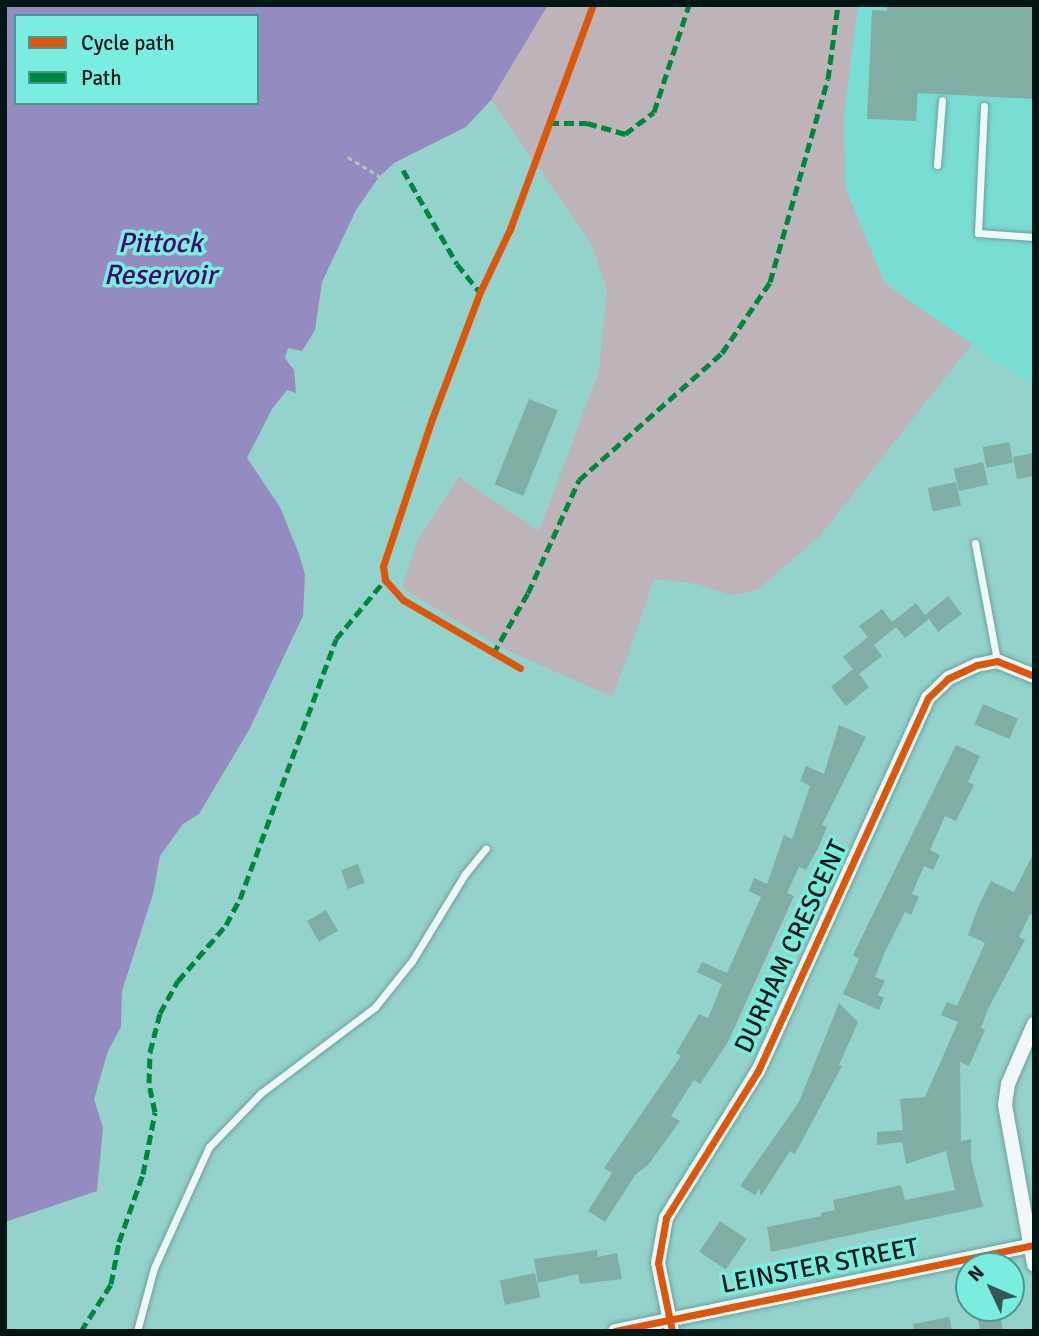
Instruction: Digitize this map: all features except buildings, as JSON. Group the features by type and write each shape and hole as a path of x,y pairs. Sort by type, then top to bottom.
{"street":[{"path":"997,661 1034,676"},
{"name":"DURHAM CRESCENT","path":"671,1325 658,1263 666,1218 758,1071 928,698 964,670 997,661"},
{"path":"1034,1024 1008,1084 1005,1105 1034,1264"},
{"name":"LEINSTER STREET","path":"615,1331 671,1325 1032,1245"}],"lane":[{"path":"937,165 942,100"},
{"path":"984,106 978,233 1034,237"},
{"path":"975,543 997,661"},
{"path":"137,1331 154,1268 209,1147 261,1093 375,1007 412,961 465,874 486,848"}],"path":[{"path":"348,157 387,181"}],"shaded area":[{"path":"548,5 858,5 844,114 845,187 885,284 972,344 820,536 757,590 731,595 698,584 654,579 613,697 502,648 402,588 418,539 459,477 539,531 599,371 607,290 591,243 491,100"},
{"path":"858,5 1034,5 1034,386 920,311 877,272 845,187 844,114"}],"water":[{"name":"Pittock Reservoir","path":"5,5 548,5 491,100 466,127 394,163 379,177 356,210 322,282 315,330 302,351 288,348 285,358 294,370 296,393 287,390 272,409 247,458 280,507 299,554 305,575 303,616 249,730 199,814 183,824 160,856 153,894 122,991 121,1027 108,1051 94,1099 103,1128 97,1191 5,1222"}],"marked path":[{"path":"549,123 587,123 625,134 654,112 689,5"},
{"path":"493,654 528,593 579,480 722,353 770,282 828,79 838,5"},
{"path":"403,170 457,264 480,292"},
{"path":"81,1331 111,1284 119,1242 143,1174 155,1112 149,1083 150,1052 160,1013 178,981 226,925 240,899 336,639 385,580"}],"cycle path":[{"path":"520,668 403,600 385,580 383,566 432,419 480,292 510,229 593,5"},
{"path":"672,1331 658,1263 666,1218 758,1071 928,698 949,678 977,665 997,661 1034,676"},
{"path":"615,1331 1034,1245"}]}
